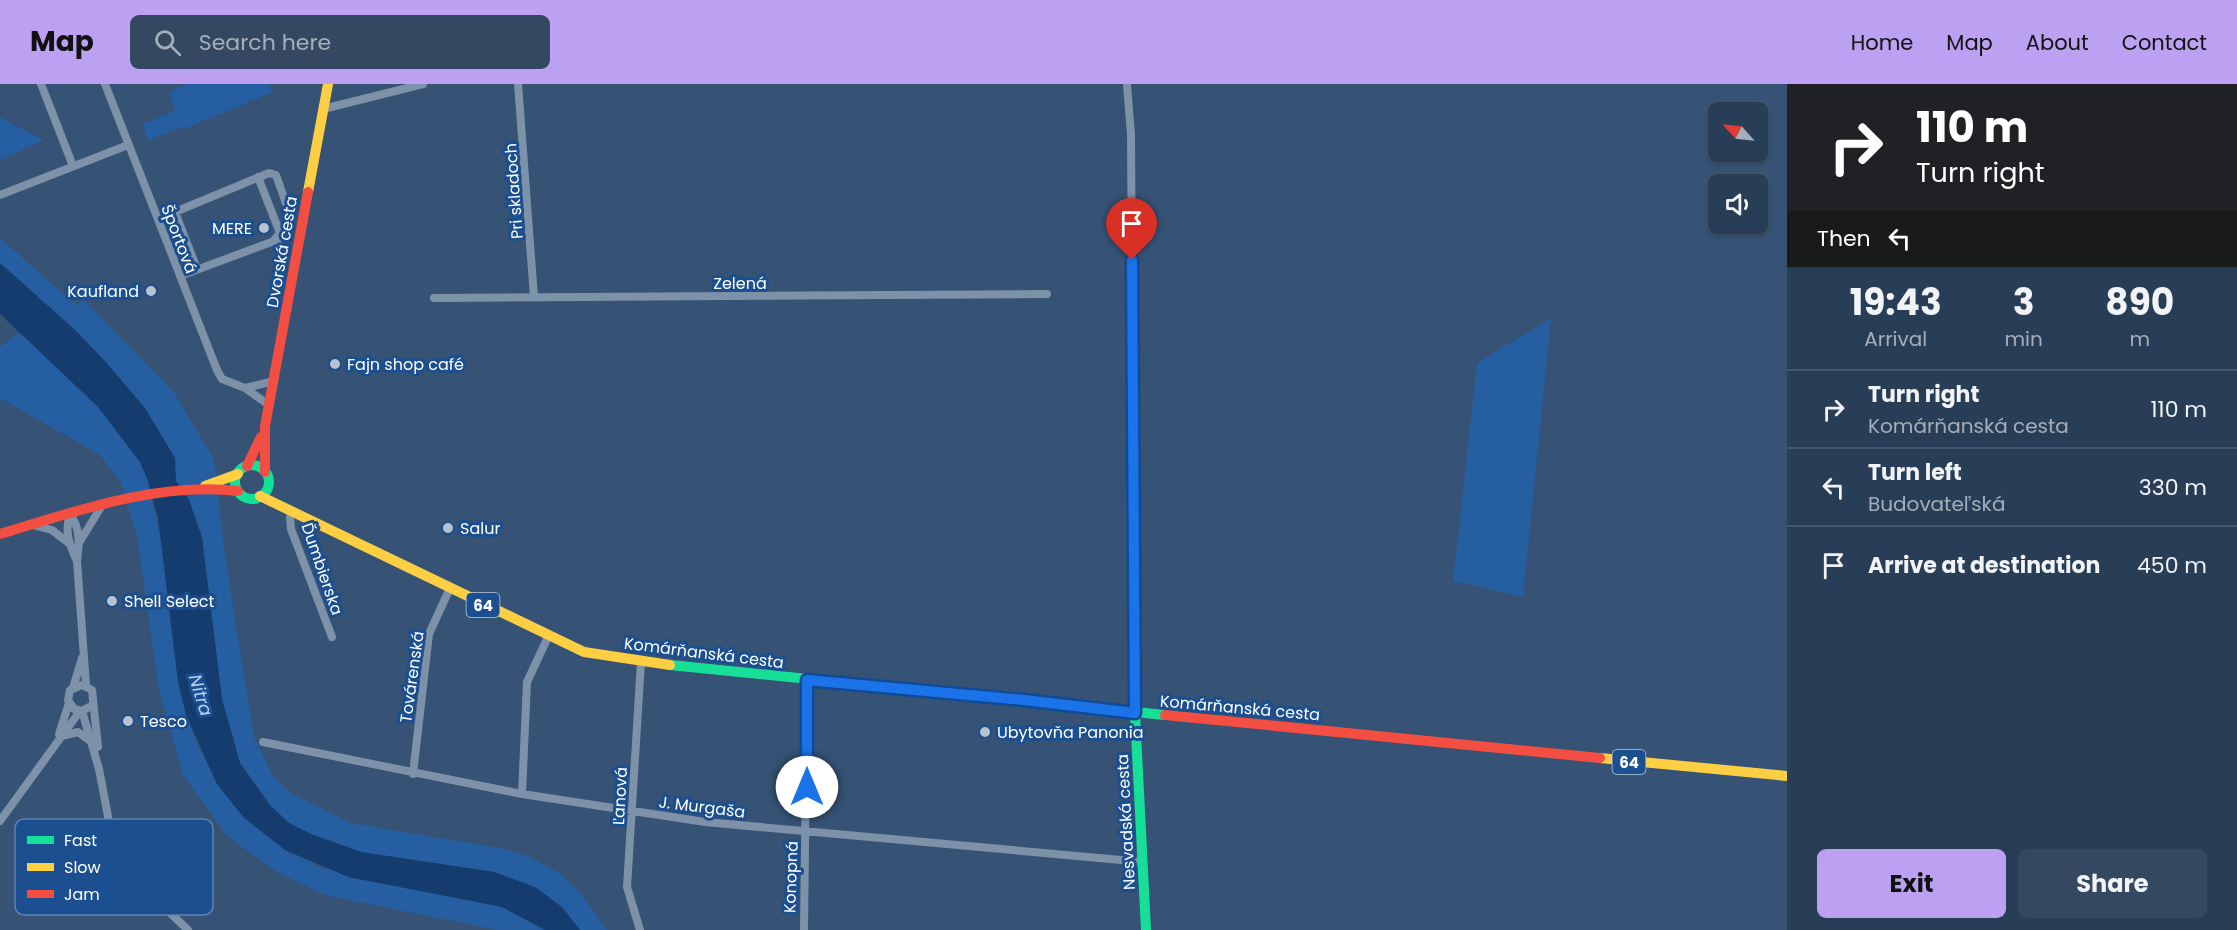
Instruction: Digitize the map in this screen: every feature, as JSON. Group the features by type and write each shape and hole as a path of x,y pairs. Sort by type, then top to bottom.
{"main road":[{"name":"Dvorská cesta","path":"265,472 263,457 265,426 328,84"},
{"name":"Dvorská cesta","path":"247,466 265,426"},
{"path":"247,466 257,466 265,472"},
{"name":"64","path":"0,534 101,507 203,487 237,474 247,466"},
{"name":"64","path":"265,472 268,484"},
{"path":"237,474 238,491"},
{"name":"Komárňanská cesta","path":"268,484 293,511"},
{"path":"260,496 268,484"},
{"name":"64","path":"203,487 238,491 248,498 260,496"},
{"name":"Komárňanská cesta","path":"260,496 548,637 584,652 641,662 807,680 1787,776"},
{"name":"Nesvadská cesta","path":"1135,713 1146,930"}],"street":[{"path":"41,84 73,166"},
{"name":"Športová","path":"105,84 222,379 245,388 269,405"},
{"path":"323,109 423,84"},
{"name":"Pri skladoch","path":"518,84 534,297"},
{"path":"1127,84 1131,135 1135,713"},
{"path":"0,195 128,145"},
{"path":"197,269 175,212 269,173 276,175 288,209"},
{"path":"258,177 280,236"},
{"path":"180,276 280,236 299,240"},
{"name":"Zelená","path":"434,298 1047,294"},
{"path":"245,388 274,381"},
{"path":"79,543 101,507"},
{"name":"Ďumbierska","path":"293,511 290,517 291,529 332,637"},
{"path":"77,561 69,544 67,522 70,515 76,521 79,543 77,561 83,653 86,685 94,694 92,706 99,769"},
{"path":"32,525 52,530 69,544"},
{"name":"Továrenská","path":"413,774 429,634 450,588"},
{"path":"522,794 527,682 548,637"},
{"path":"58,738 69,704 69,693 73,688 83,653"},
{"name":"Ľanová","path":"640,930 627,887 641,662"},
{"name":"Konopná","path":"804,930 807,680"},
{"path":"73,688 86,685"},
{"path":"69,704 81,711 93,743 109,819"},
{"path":"0,820 58,738 81,711 92,706"},
{"path":"58,738 78,732 93,743"},
{"name":"J. Murgaša","path":"263,742 413,774 633,812 806,832 1143,862"},
{"path":"172,915 188,930"}],"shaded area":[{"path":"188,84 269,84 273,92 184,129 182,127 148,140 142,124 175,111 169,92"},
{"path":"0,117 44,140 0,160"},
{"path":"0,238 77,306 83,299 173,391 214,459 225,556 254,737 273,776 292,794 351,823 499,848 528,856 558,872 580,892 607,930 580,930 494,872 361,852 311,834 289,823 270,805 240,763 222,699 202,537 189,500 176,481 175,458 145,408 103,359 74,329 0,263"},
{"path":"1551,318 1523,597 1453,581 1477,363"},
{"path":"20,332 98,407 140,462 148,481 161,540 178,682 195,739 217,784 285,850 323,868 502,907 545,930 498,930 325,895 277,872 227,836 183,775 159,691 137,536 120,481 100,455 0,398 0,347"}],"water":[{"name":"Nitra","path":"0,263 74,329 103,359 145,408 175,458 176,481 189,500 202,537 222,699 240,763 270,805 289,823 311,834 361,852 494,872 535,887 562,907 580,930 545,930 502,907 348,877 285,850 244,818 217,784 186,715 178,682 158,518 148,481 140,462 98,407 0,314"}],"traffic: fast":[{"path":"252,465 264,470 269,482 264,494 252,499 240,494 235,482 240,470 252,465"},
{"path":"670,665 1165,715"},
{"path":"1135,713 1146,930"}],"traffic: slow":[{"path":"308,192 328,84"},
{"path":"205,486 238,474"},
{"path":"260,496 584,652 670,665"},
{"path":"1600,758 1787,776"}],"traffic: jam":[{"path":"265,472 265,426 308,192"},
{"path":"247,466 261,437"},
{"path":"0,534 118,500 178,491 208,489 238,491"},
{"path":"1165,715 1600,758"}],"place":[{"name":"MERE","path":"264,228"},
{"name":"Kaufland","path":"151,291"},
{"name":"Fajn shop café","path":"335,364"},
{"name":"Salur","path":"448,528"},
{"name":"Shell Select","path":"112,601"},
{"name":"Tesco","path":"128,721"},
{"name":"Ubytovňa Panonia","path":"985,732"}],"route":[{"path":"807,787 807,680 898,687 1135,713 1131,428 1132,260"}]}
